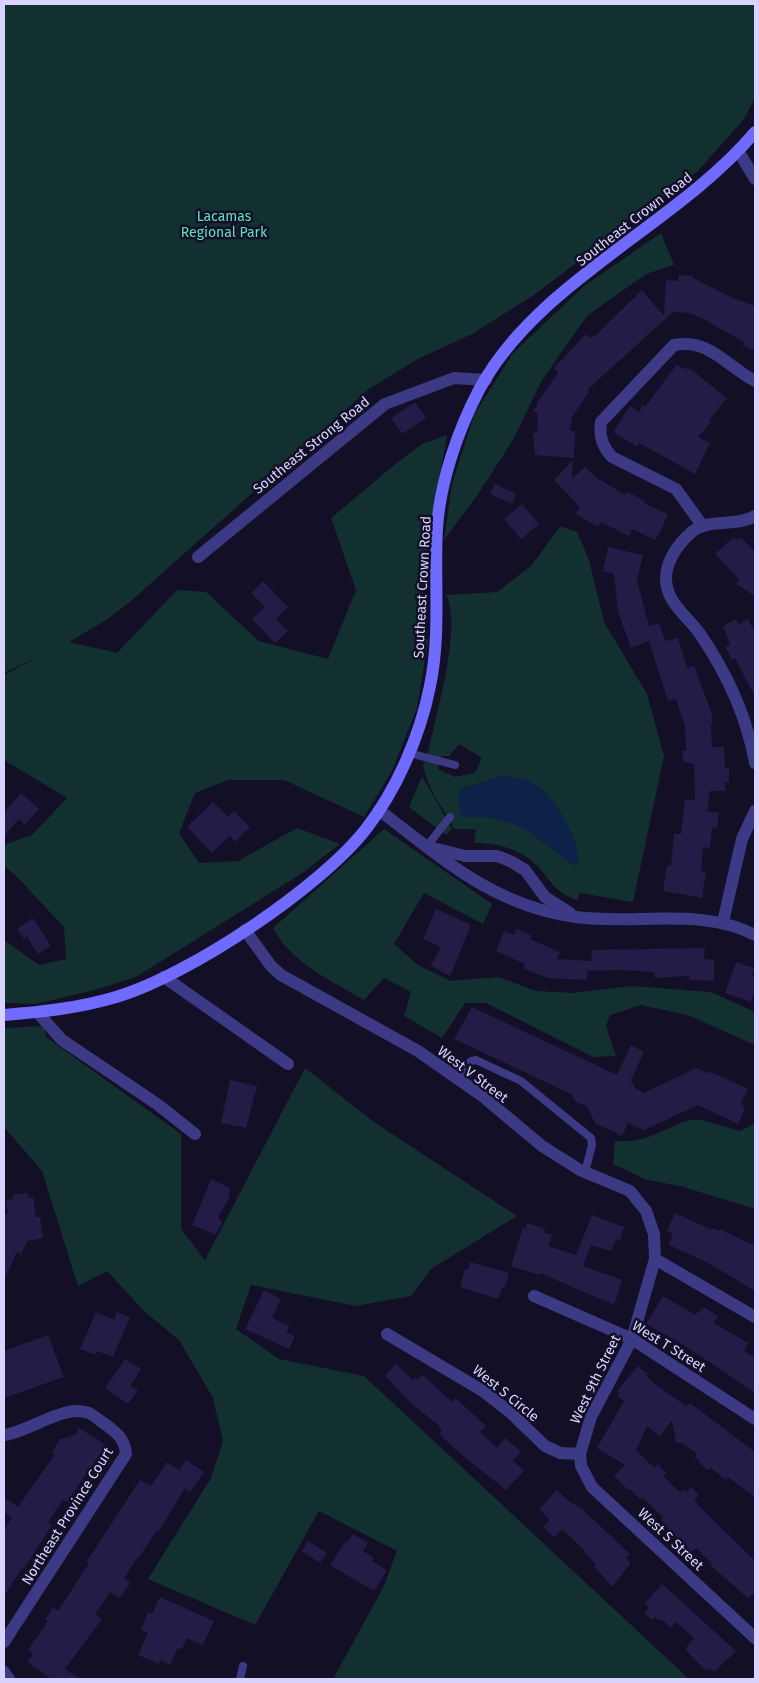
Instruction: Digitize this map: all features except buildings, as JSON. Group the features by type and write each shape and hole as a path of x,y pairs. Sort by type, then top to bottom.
{"street":[{"name":"Southeast Crown Road","path":"4,1014 38,1013 80,1006 119,996 164,977 245,930 322,874 348,850 367,828 399,776 424,712 432,676 436,643 438,524 441,503 459,431 486,380 514,342 545,309 704,184 739,152 755,132"},
{"path":"739,152 755,178"},
{"path":"702,526 676,489 612,457 605,450 600,438 601,422 605,415 674,345 693,344 716,353 755,381"},
{"name":"Southeast Strong Road","path":"198,557 385,404 454,378 486,380"},
{"path":"755,516 739,522 702,526 685,538 672,555 668,567 667,587 673,601 705,642 741,708 755,763"},
{"path":"379,810 463,875 501,896 538,910 576,917 723,922 755,935"},
{"path":"723,922 742,839 755,811"},
{"path":"427,846 465,856 497,856 510,861 524,870 546,897 576,917"},
{"name":"West V Street","path":"245,930 271,966 281,975 418,1051 456,1077 542,1146 585,1172 630,1192 639,1201 651,1222 655,1244 655,1259"},
{"path":"164,977 288,1064"},
{"path":"38,1013 62,1040 164,1109 195,1134"},
{"path":"655,1259 755,1317"},
{"name":"West 9th Street","path":"580,1454 591,1417 632,1339 655,1259"},
{"name":"West T Street","path":"534,1296 632,1339 755,1419"},
{"name":"West S Circle","path":"387,1334 484,1391 545,1446 560,1453 580,1454"},
{"name":"Northeast Province Court","path":"4,1435 66,1412 82,1411 90,1414 116,1432 122,1438 126,1454 4,1642"},
{"name":"West S Street","path":"580,1454 581,1466 592,1487 755,1638"},
{"path":"4,1672 9,1679"}],"lane":[{"path":"409,753 455,765"},
{"path":"427,846 450,817"},
{"path":"456,1077 471,1061 476,1060 521,1081 591,1138 592,1145 585,1172"},
{"path":"240,1679 243,1666"}],"green space":[{"name":"Lacamas Regional Park","path":"4,4 755,4 755,98 744,119 698,171 534,295 472,334 418,359 369,389 131,601 108,619 69,642 117,653 177,590 206,592 259,641 328,659 356,590 331,518 422,444 447,435 424,569 422,621 428,641 417,708 392,771 364,817 284,780 228,780 195,793 179,833 199,863 238,861 297,828 340,844 304,872 136,977 95,990 36,1004 4,1003 4,940 39,965 66,959 64,927 15,875 4,866 4,845 32,835 67,798 4,760 4,675 40,656 4,673"},
{"path":"661,233 674,265 646,274 587,316 542,380 513,440 478,494 444,540 452,484 474,415 513,353 584,286"},
{"path":"560,526 577,532 589,560 604,622 647,694 664,756 633,902 580,893 577,900 562,893 533,862 520,853 498,845 474,843 476,829 454,829 434,796 423,766 428,753 450,649 450,609 446,595 497,592 532,565","holes":["459,744 482,758 475,773 455,777 438,769 442,756 449,756","504,776 578,862 574,865 530,831 507,821 484,816 460,789"]},
{"path":"422,776 452,829 446,835 409,807"},
{"path":"384,829 492,904 483,924 424,893 394,944 418,965 451,981 499,977 536,991 573,993 631,986 711,992 755,1012 755,1045 690,1016 641,1005 610,1015 606,1026 616,1056 593,1057 486,1003 465,1003 442,1038 404,1016 411,992 384,978 364,1000 339,986 301,961 290,951 273,928"},
{"path":"45,1026 46,1037 181,1134 181,1229 205,1260 305,1068 374,1122 517,1216 431,1269 411,1296 356,1306 251,1285 236,1329 279,1359 364,1376 689,1679 333,1679 383,1588 397,1551 319,1511 255,1625 148,1579 211,1478 223,1441 213,1398 179,1340 145,1312 107,1271 78,1286 42,1171 4,1127 4,1028"},
{"path":"689,1120 702,1120 740,1131 755,1123 755,1209 680,1186 647,1180 613,1164 615,1141 645,1138"}],"water":[{"path":"504,776 524,779 536,785 554,803 575,840 578,862 574,865 535,836 511,823 482,817 462,818 458,801 460,789"}]}
